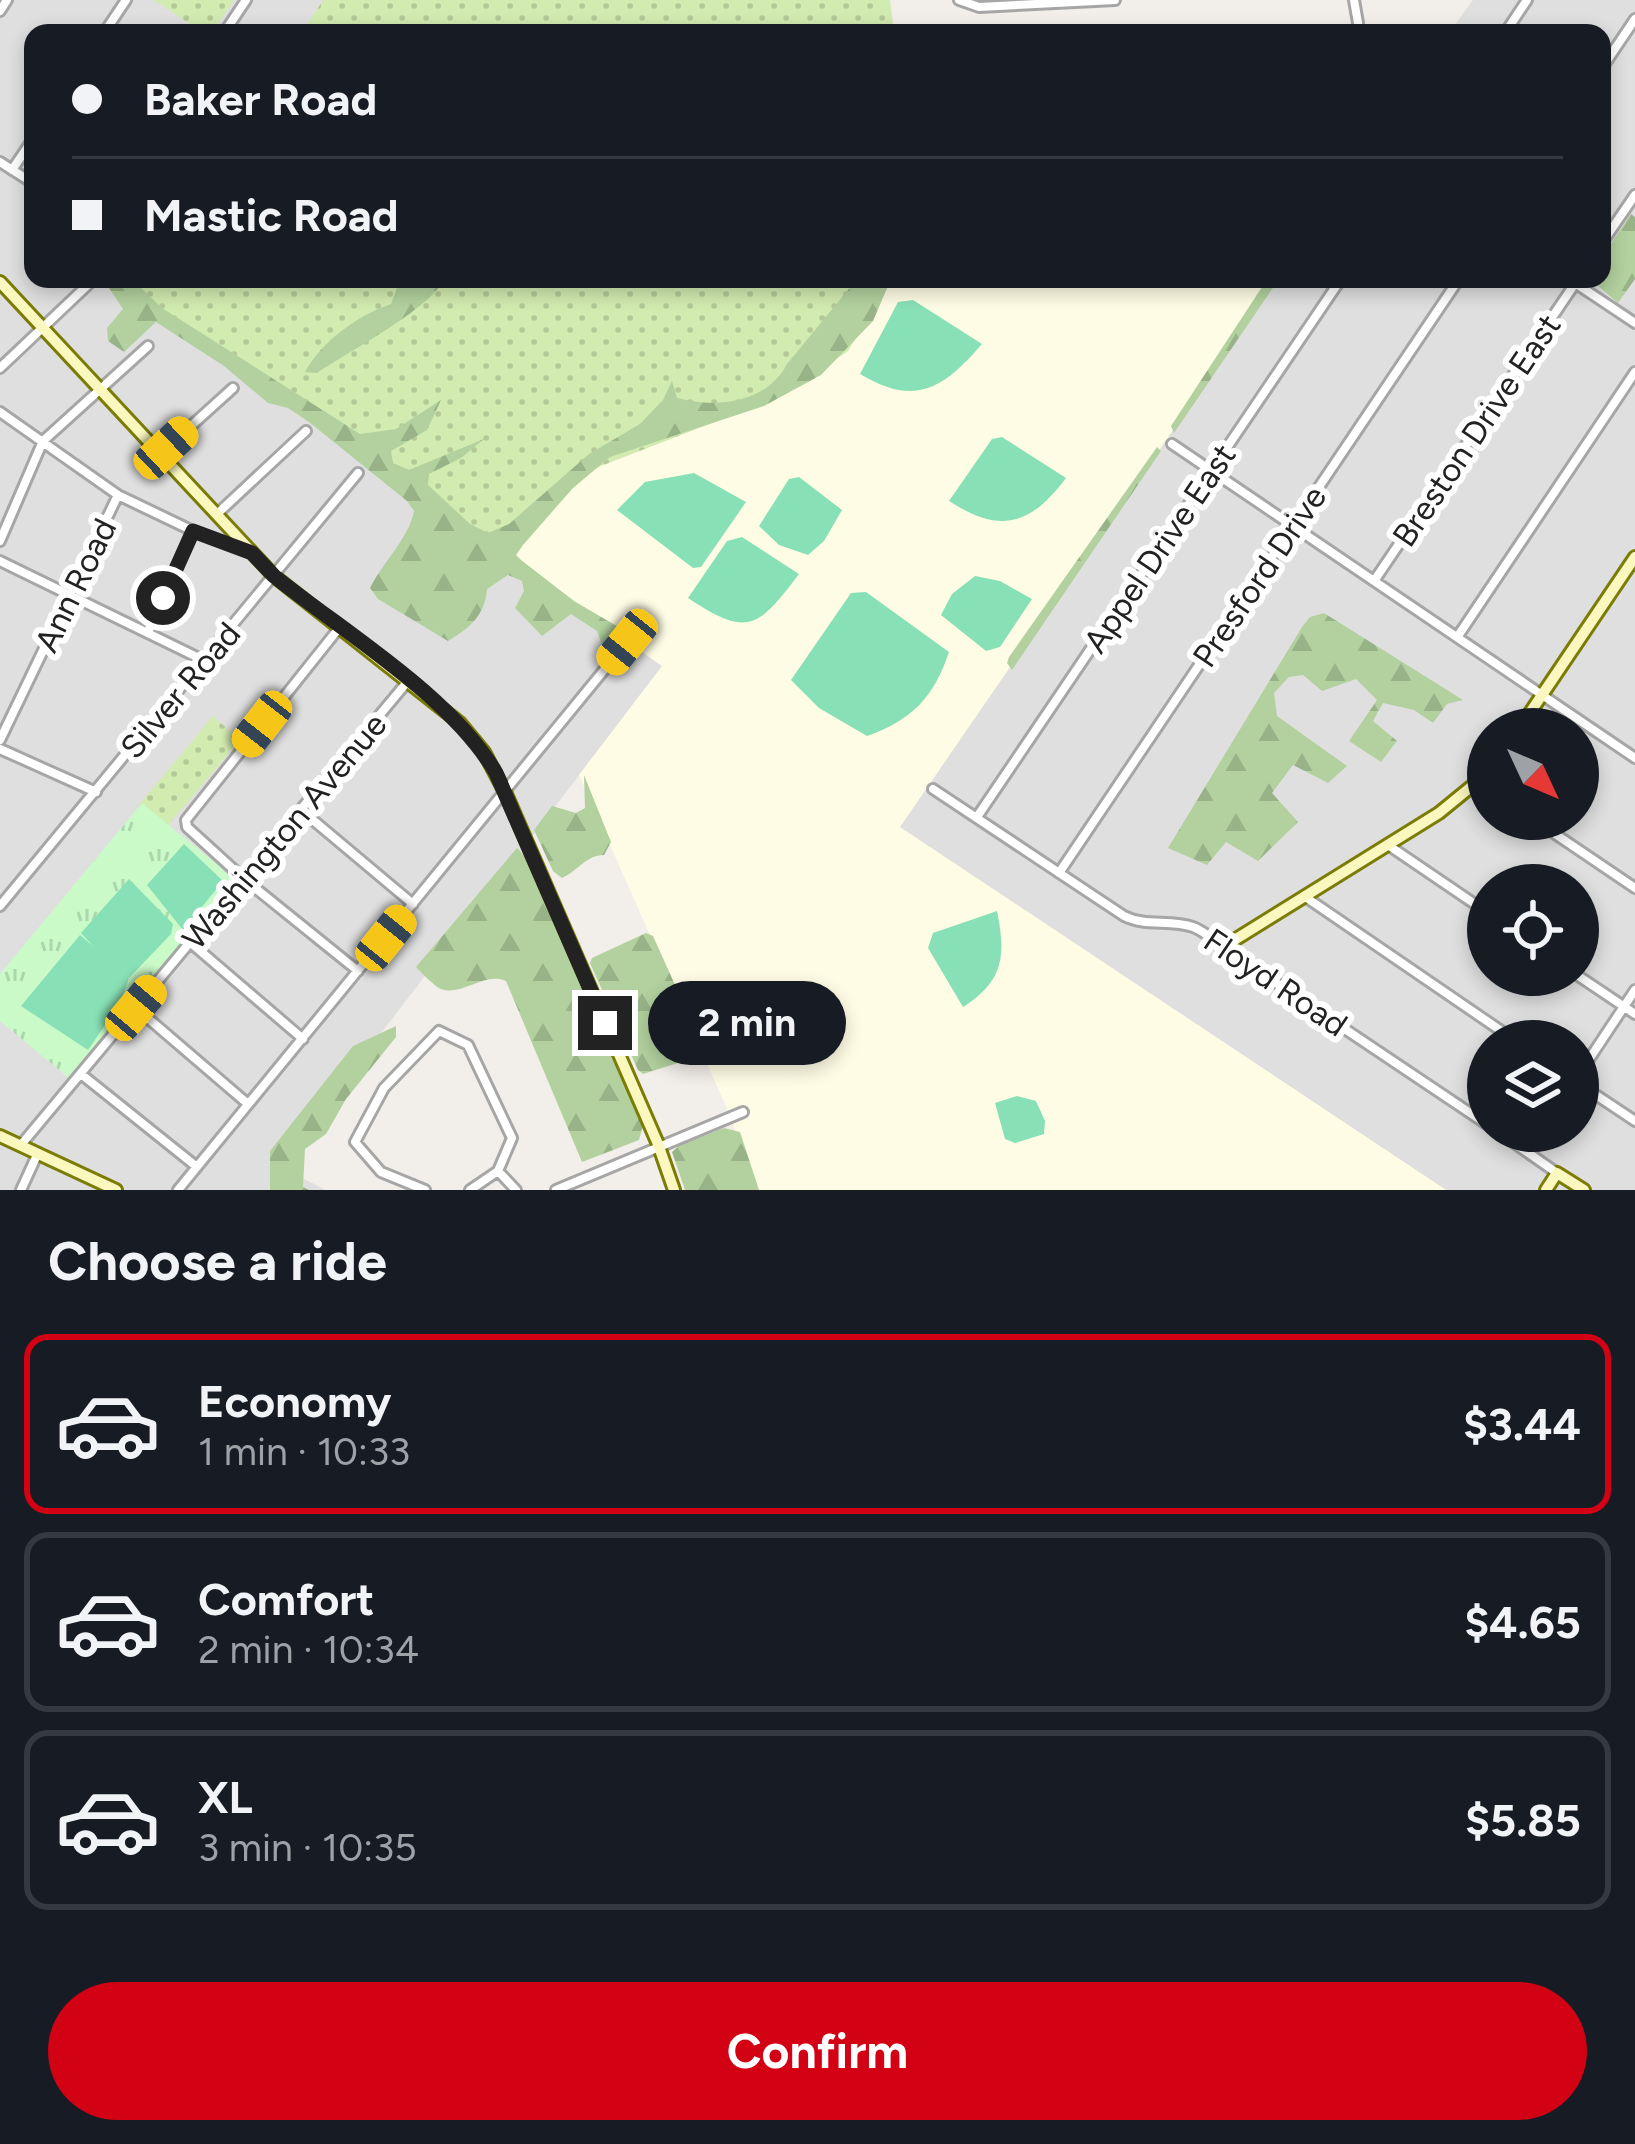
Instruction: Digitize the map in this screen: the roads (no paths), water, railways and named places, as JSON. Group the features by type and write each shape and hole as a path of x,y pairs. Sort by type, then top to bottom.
{"main road":[{"path":"0,282 274,576 409,680 473,739 505,792 674,1190"},
{"path":"1533,708 1635,557"},
{"path":"1228,944 1467,793"},
{"path":"0,1136 116,1190"},
{"path":"1546,1190 1557,1173 1584,1190"}],"street":[{"path":"0,10 7,0"},
{"path":"959,0 979,7 1115,0"},
{"path":"1354,0 1358,23"},
{"path":"1611,55 1635,19"},
{"path":"12,170 24,152"},
{"path":"0,162 24,178"},
{"path":"1611,230 1635,195"},
{"path":"0,368 84,288"},
{"name":"Appel Drive East","path":"977,818 1335,288"},
{"name":"Presford Drive","path":"1059,873 1453,288"},
{"name":"Breston Drive East","path":"1374,581 1569,288"},
{"path":"1585,288 1635,323"},
{"path":"0,541 44,441 148,346"},
{"path":"1458,637 1635,372"},
{"path":"161,453 233,388"},
{"path":"0,412 118,495 252,553"},
{"path":"217,514 306,431"},
{"path":"1172,444 1635,758"},
{"name":"Silver Road","path":"0,906 358,473"},
{"name":"Ann Road","path":"0,740 118,495"},
{"path":"148,632 193,531"},
{"path":"0,561 203,660"},
{"path":"1622,578 1635,586"},
{"path":"339,628 186,820 187,827 244,879 358,971"},
{"path":"178,1190 627,642"},
{"name":"Washington Avenue","path":"20,1146 409,680"},
{"path":"0,749 96,792"},
{"name":"Floyd Road","path":"933,789 1135,922 1190,926 1228,944 1236,956 1467,1111"},
{"path":"301,810 413,904"},
{"path":"1564,840 1635,888"},
{"path":"1388,845 1467,900"},
{"path":"1304,896 1485,1020"},
{"path":"191,943 303,1039"},
{"path":"1599,990 1635,1014"},
{"path":"1599,1046 1635,990"},
{"path":"136,1008 248,1104"},
{"path":"425,1190 381,1172 355,1142 384,1088 439,1031 468,1045 512,1138 498,1171 470,1190"},
{"path":"81,1074 197,1167"},
{"path":"1599,1094 1635,1121"},
{"path":"556,1190 742,1112"},
{"path":"1528,1152 1557,1173"},
{"path":"20,1190 38,1155"},
{"path":"498,1171 516,1190"}]}
